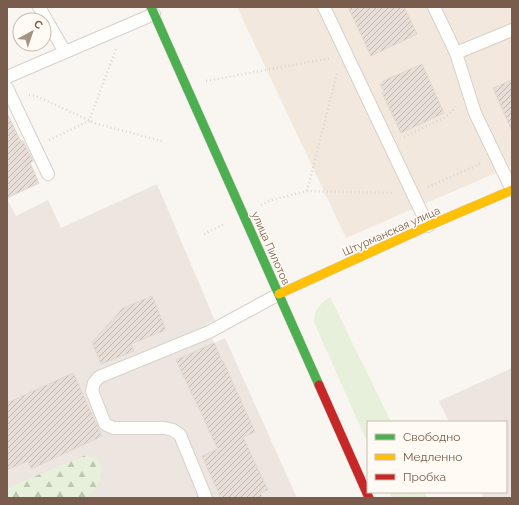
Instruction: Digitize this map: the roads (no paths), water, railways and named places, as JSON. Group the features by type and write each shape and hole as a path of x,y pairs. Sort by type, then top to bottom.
{"street":[{"name":"улица Пилотов","path":"153,10 369,498"},
{"name":"Штурманская улица","path":"279,294 428,226 512,190"}],"lane":[{"path":"39,7 65,52"},
{"path":"324,7 428,226"},
{"path":"434,7 456,53 475,113 512,190"},
{"path":"7,65 12,75 65,52 153,10"},
{"path":"456,53 512,30"},
{"path":"8,90 48,174"},
{"path":"206,498 180,435 173,430 165,428 113,428 105,424 92,391 94,383 99,376 209,332 279,294"}]}
